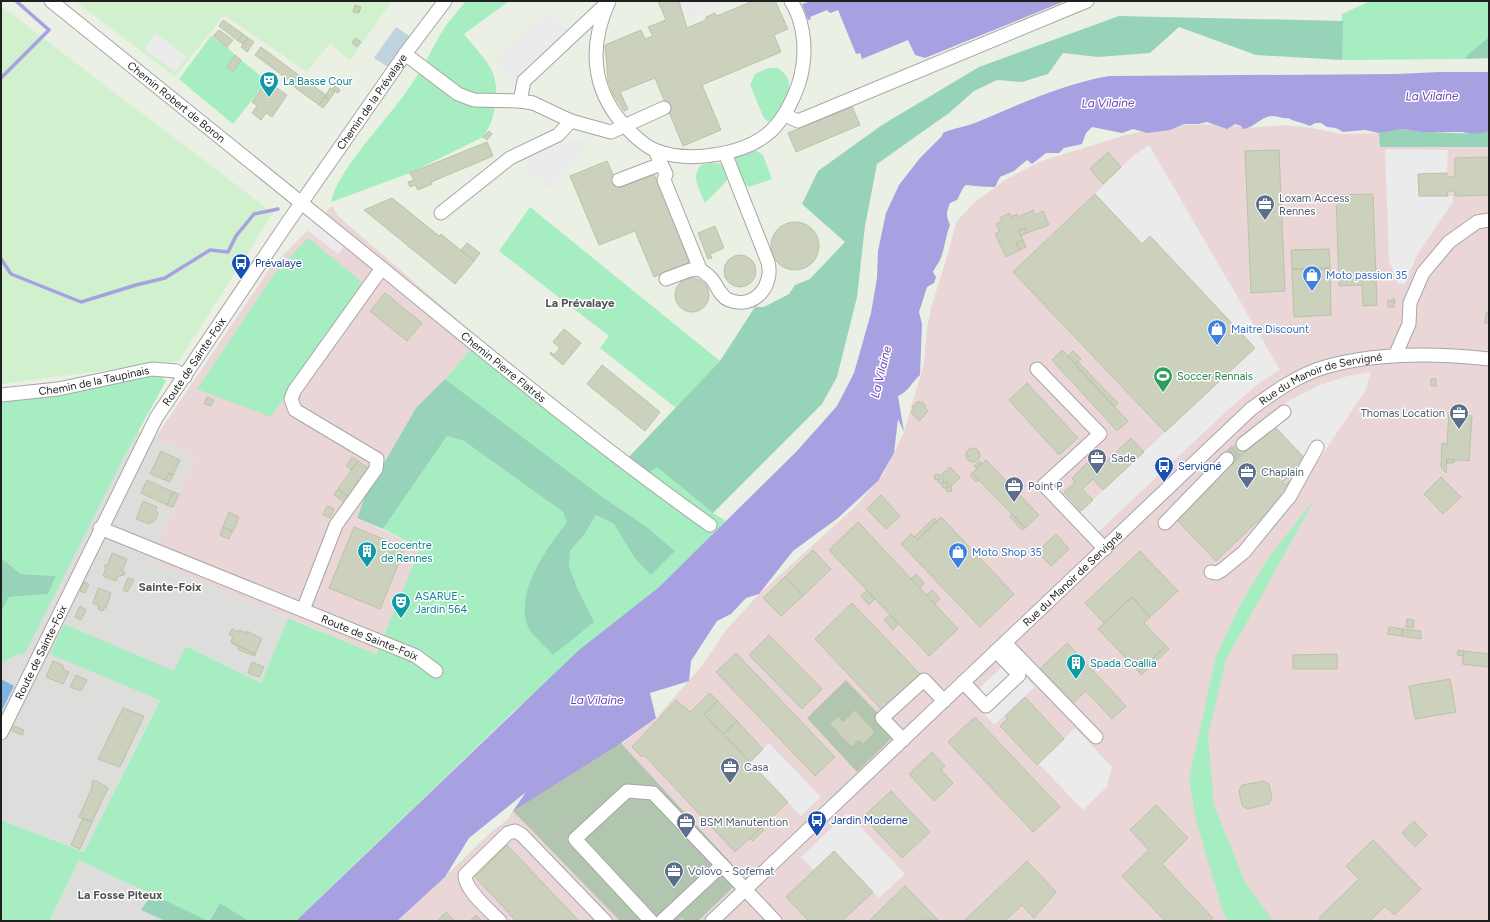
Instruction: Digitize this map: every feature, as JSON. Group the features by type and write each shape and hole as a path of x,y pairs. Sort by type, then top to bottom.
{"street":[{"name":"Chemin Robert de Boron","path":"51,1 301,203"},
{"name":"Chemin de la Prévalaye","path":"301,203 405,54 445,1"},
{"path":"520,101 524,82 609,1"},
{"path":"609,1 600,27 595,60 598,79 607,103 624,126 638,138 657,150 697,158 725,153 746,146 771,131 785,114 796,92 802,72 804,47 802,28 797,11 791,1"},
{"path":"785,114 798,120 1087,1"},
{"path":"405,54 458,94 474,100 520,101 533,103 571,121 611,132 664,108"},
{"path":"441,213 510,158 558,135 571,121"},
{"path":"657,150 666,174 664,180 700,269 710,277 722,295 729,300 746,302 762,293 767,285 770,277 768,262 725,153"},
{"path":"619,180 661,164"},
{"name":"Chemin Pierre Flatrès","path":"301,203 540,398 627,466 710,525"},
{"name":"Route de Sainte-Foix","path":"1,733 100,528 156,418 301,203"},
{"path":"1395,356 1409,324 1410,303 1423,273 1449,242 1477,222 1489,220"},
{"path":"303,610 336,525 376,468 377,459 295,410 291,399 294,390 382,268"},
{"path":"666,279 690,270 700,269"},
{"name":"Rue du Manoir de Servigné","path":"712,921 1251,409 1277,390 1324,367 1360,360 1395,356 1456,356 1489,359"},
{"name":"Chemin de la Taupinais","path":"1,395 58,389 152,369 176,371 185,377"},
{"path":"1037,369 1100,434 1044,485 1105,549"},
{"path":"1244,444 1284,412"},
{"path":"1211,572 1217,573 1222,570 1244,552 1290,496 1317,447"},
{"path":"1165,522 1228,459"},
{"name":"Route de Sainte-Foix","path":"100,528 416,656 436,671"},
{"path":"963,682 986,706 1019,675 1001,647"},
{"path":"1001,647 1096,737"},
{"path":"903,740 882,718 924,680 944,701"},
{"path":"652,921 575,839 626,791 653,793 775,921"},
{"path":"500,921 468,888 465,875 508,833 515,831 522,835 605,921"},
{"path":"662,921 722,865"}],"shaded area":[{"path":"75,1 392,1 350,60 330,43 307,72 224,15 175,77"},
{"path":"679,1 731,1 688,20"},
{"path":"1,6 273,213 179,361 1,384"},
{"path":"548,9 567,29 514,80 495,60"},
{"path":"396,27 409,36 388,67 374,58"},
{"path":"156,33 187,57 175,72 144,49"},
{"path":"1229,124 1246,128 1286,125 1342,134 1380,133 1381,147 1489,147 1489,921 396,921 427,894 492,831 507,820 513,811 607,746 623,743 656,718 700,668 727,629 759,594 856,506 884,473 904,432 924,364 927,328 931,308 956,222 975,202 1005,180 1041,161 1126,135 1171,125"},
{"path":"578,138 587,144 551,187 548,188 523,169 528,164 521,159"},
{"path":"1149,145 1280,370 1262,381 1232,406 1096,534 1078,514 1254,348 1150,236 1142,244 1095,194 1133,156"},
{"path":"1385,149 1448,150 1447,173 1418,174 1419,196 1453,196 1453,202 1417,255 1405,284 1398,284 1389,261"},
{"path":"332,206 338,216 480,339 433,393 416,408 366,494 357,518 420,548 376,654 151,561 196,455 155,438 271,267"},
{"path":"317,217 348,241 338,254 307,230"},
{"path":"1371,372 1365,391 1314,467 1267,417 1290,400 1322,384 1348,376"},
{"path":"138,431 196,455 151,561 288,618 261,683 187,646 174,671 51,654 160,699 84,852 1,820 1,712 14,686 1,679 1,664 15,655"},
{"path":"1009,660 1035,687 994,725 970,697"},
{"path":"1,679 14,686 1,712"},
{"path":"846,680 897,733 857,772 807,718"},
{"path":"1075,728 1112,767 1107,787 1083,810 1038,763"},
{"path":"621,743 744,877 698,921 620,921 513,811 573,761 607,746"},
{"path":"769,743 821,797 801,816 750,762"},
{"path":"847,813 905,874 879,898 835,851 814,870 801,857"},
{"path":"79,860 152,894 141,910 165,921 49,921"}],"green space":[{"path":"466,1 509,1 464,34 486,61 495,79 495,106 491,123 483,137 410,173 331,202 342,176 351,162 409,88 443,31"},
{"path":"1370,1 1489,1 1489,37 1467,55 1466,59 1342,60 1342,14"},
{"path":"1119,16 1343,21 1342,60 1256,55 1179,27 1150,53 1098,57 1063,53 1048,74 1022,82 997,80 974,91 949,113 877,164 865,226 857,297 837,377 822,404 713,513 657,467 647,473 627,459 720,361 755,307 764,307 789,294 795,285 810,279 845,242 802,204 818,171 882,125 979,67"},
{"name":"La Basse Cour","path":"211,36 227,47 235,55 227,67 233,72 241,60 267,81 233,124 179,79"},
{"path":"1489,37 1489,58 1466,59 1467,55"},
{"path":"768,68 778,68 784,73 789,83 789,89 782,108 768,122 764,118 750,85 755,74"},
{"path":"1403,129 1462,133 1484,132 1489,130 1489,147 1380,147 1379,133"},
{"path":"755,150 763,155 772,179 749,187 743,182 735,158"},
{"path":"709,163 722,165 728,176 725,183 705,203 697,184 696,174 701,165"},
{"path":"530,207 720,361 676,408 600,348 609,336 499,251"},
{"path":"308,238 362,282 271,417 197,389 275,273"},
{"path":"480,339 627,459 657,467 713,513 726,521 658,588 513,712 296,921 249,921 220,903 208,921 79,860 49,921 1,921 1,820 84,852 160,700 50,654 64,624 174,671 186,646 261,683 288,618 376,654 420,548 383,529 447,436 464,441 563,512 568,522 540,562 531,583 524,608 579,592 569,566 570,551 584,535 596,515 614,524 634,557 675,551 647,527 601,496 445,379"},
{"path":"160,375 166,381 124,457 25,653 15,655 1,664 1,612 9,597 48,594 56,576 21,574 1,558 1,400 65,393"},
{"path":"445,379 601,496 647,527 675,551 651,575 634,557 614,524 596,515 584,535 570,551 569,566 579,592 594,622 553,655 536,638 528,627 525,614 525,600 529,586 542,558 567,522 563,512 464,441 447,436 383,529 357,518 366,494 416,408"},
{"path":"1316,497 1226,660 1208,736 1214,805 1245,882 1273,921 1229,921 1224,915 1196,821 1189,779 1216,656 1241,603 1267,560"},
{"path":"1,558 21,574 56,576 48,594 9,597 1,612"},
{"path":"152,894 208,921 165,921 141,910"},
{"path":"220,903 249,921 209,921"}],"water":[{"path":"811,1 1065,1 925,58 915,55 908,40 862,59 860,53 856,54 838,10 830,13 827,10 810,17 811,19 808,20 802,4"},
{"name":"La Vilaine","path":"1489,72 1489,130 1487,132 1473,134 1462,132 1422,132 1403,129 1379,133 1365,130 1343,132 1336,128 1327,127 1321,123 1315,123 1310,126 1288,118 1272,116 1264,118 1250,127 1243,129 1241,126 1235,124 1227,129 1207,122 1198,124 1184,124 1170,130 1147,133 1133,129 1122,133 1092,127 1086,133 1082,144 1064,148 1059,153 1046,153 1032,164 1027,160 1014,171 1000,177 995,187 966,185 957,200 950,203 947,214 950,225 942,256 933,272 936,277 934,283 927,287 919,312 922,324 920,375 902,394 898,396 904,432 898,419 894,453 878,481 838,518 793,551 759,594 746,598 731,614 717,621 691,661 689,681 650,693 656,718 621,743 513,811 526,792 469,838 445,877 397,921 296,921 579,650 658,588 796,452 837,406 854,373 871,313 877,278 878,251 886,213 899,185 920,158 942,136 943,133 967,126 1024,102 1074,84 1109,76 1396,74"}],"building":[{"path":"658,1 679,1 687,28 706,20 706,17 715,13 717,16 753,1 775,1 788,29 774,35 781,52 702,85 721,130 683,146 655,78 620,92 628,109 624,111 613,94 608,80 605,45 641,30 645,39 653,36 648,27 666,20"},
{"path":"355,5 361,7 359,13 353,12"},
{"path":"223,20 243,34 238,41 219,26"},
{"path":"219,30 233,40 227,47 213,36"},
{"path":"243,34 248,38 243,44 238,41"},
{"path":"248,38 254,42 247,52 241,47"},
{"path":"355,38 361,42 357,47 352,43"},
{"path":"261,47 300,76 294,84 255,55"},
{"path":"235,55 241,60 233,72 227,67"},
{"path":"271,76 279,81 275,87 267,81"},
{"path":"300,76 326,95 319,105 293,86"},
{"name":"La Basse Cour","path":"267,81 287,95 272,117 266,113 261,120 252,113 257,106 252,102"},
{"path":"335,86 340,90 338,93 332,89"},
{"path":"330,88 335,92 329,100 325,97"},
{"path":"325,97 329,100 323,108 319,105"},
{"path":"852,107 860,125 796,152 788,133"},
{"path":"489,131 492,134 487,140 483,137"},
{"path":"487,142 493,156 431,182 432,184 418,190 415,185 410,187 408,182 414,180 410,173"},
{"name":"Loxam Access Rennes","path":"1279,150 1285,291 1251,293 1245,151"},
{"path":"1108,152 1121,167 1103,184 1090,169"},
{"path":"1489,157 1489,195 1455,196 1455,191 1447,191 1448,196 1419,196 1418,174 1447,173 1447,177 1455,177 1455,158"},
{"path":"607,161 619,188 654,174 691,262 654,277 635,231 599,245 570,176"},
{"path":"1095,194 1142,244 1150,236 1255,348 1165,432 1013,272"},
{"path":"1373,194 1377,305 1363,306 1362,285 1339,286 1336,195"},
{"path":"392,198 439,236 441,234 474,261 455,284 364,210"},
{"path":"1033,210 1035,215 1043,211 1049,225 1027,233 1025,228 1018,231 1023,240 1016,243 1020,250 1006,257 995,234 1000,231 996,224 1002,221 1000,218 1009,213 1011,217 1017,214 1018,217"},
{"path":"790,222 800,222 809,226 815,232 818,237 818,255 809,266 800,270 790,270 781,266 775,260 771,251 771,241 775,232 781,226"},
{"path":"715,226 724,248 710,254 712,258 708,259 698,233"},
{"path":"1025,228 1027,233 1021,236 1018,231"},
{"path":"1023,240 1026,247 1020,250 1016,243"},
{"path":"467,243 480,253 474,261 461,250"},
{"path":"1329,249 1330,268 1292,269 1291,250"},
{"path":"737,255 743,255 753,262 756,271 755,277 749,284 743,287 737,287 727,280 724,274 724,268 731,258"},
{"name":"Moto passion 35","path":"1330,268 1331,315 1294,317 1292,269"},
{"path":"689,278 695,278 704,283 708,289 708,301 704,307 695,312 689,312 680,307 675,298 675,292 680,283"},
{"path":"385,293 422,323 407,341 370,311"},
{"path":"1392,299 1395,299 1394,307 1388,307 1388,300 1392,301"},
{"path":"1489,312 1489,323 1485,323 1486,313"},
{"path":"564,329 581,343 563,365 550,354 551,352 554,355 560,348 553,342"},
{"path":"1062,350 1128,421 1117,431 1052,360"},
{"path":"1073,351 1081,359 1075,364 1068,356"},
{"path":"1078,362 1118,403 1114,407 1075,364"},
{"path":"602,365 660,412 645,431 587,384"},
{"path":"1431,379 1436,379 1436,386 1431,386"},
{"path":"1027,383 1078,438 1059,455 1009,400"},
{"path":"207,397 214,400 211,406 204,404"},
{"path":"919,401 926,406 924,407 928,411 919,421 911,412 914,410 912,407"},
{"name":"Thomas Location","path":"1449,414 1472,416 1469,461 1447,459 1446,473 1441,467 1442,443 1447,444"},
{"name":"Chaplain","path":"1273,425 1306,460 1282,483 1285,485 1289,481 1292,484 1281,499 1216,561 1175,518"},
{"name":"Sade","path":"1131,438 1144,452 1103,490 1093,479 1082,489 1093,500 1081,511 1064,492 1075,482 1072,478 1087,463 1095,472"},
{"path":"1240,441 1248,449 1232,464 1224,456"},
{"path":"973,448 978,450 980,455 978,460 973,462 968,460 966,455 968,450"},
{"path":"161,451 180,460 173,475 169,473 165,480 150,474"},
{"path":"352,457 358,461 351,470 346,466"},
{"path":"1447,459 1455,460 1454,463 1447,463"},
{"name":"Point P","path":"986,460 1039,515 1025,528 972,473"},
{"path":"358,461 370,469 350,498 338,489"},
{"path":"980,461 982,463 977,468 974,466"},
{"path":"950,467 960,478 951,486 941,475"},
{"path":"169,473 173,475 170,482 165,480"},
{"path":"972,473 979,480 976,482 970,475"},
{"path":"937,474 940,477 937,480 934,477"},
{"path":"1441,477 1461,497 1443,514 1424,494"},
{"path":"941,478 944,481 941,484 938,481"},
{"path":"147,480 173,492 167,505 141,493"},
{"path":"945,482 948,485 945,488 942,485"},
{"path":"949,486 952,489 949,492 946,489"},
{"path":"338,489 350,498 346,503 334,495"},
{"path":"173,492 179,494 173,507 167,505"},
{"path":"881,495 900,516 886,529 867,509"},
{"path":"143,501 157,507 155,511 158,512 157,516 154,522 151,521 150,524 136,519"},
{"path":"327,506 334,509 330,518 323,515"},
{"path":"229,512 239,517 233,532 223,527"},
{"path":"1012,514 1025,528 1022,530 1010,517"},
{"name":"Moto Shop 35","path":"941,517 1014,594 980,627 901,544 911,534 917,540"},
{"path":"934,518 937,521 917,540 914,537"},
{"path":"858,522 958,629 929,656 829,550"},
{"path":"223,527 232,531 229,539 220,535"},
{"name":"Ecocentre de Rennes","path":"354,527 405,548 380,609 329,588"},
{"path":"1056,534 1069,549 1051,566 1037,552"},
{"path":"813,550 831,569 803,596 785,577"},
{"path":"1140,551 1178,591 1150,617 1132,597 1104,623 1085,603"},
{"path":"112,553 127,559 122,571 125,572 124,575 118,576 116,581 103,576 106,568 104,566 108,564"},
{"path":"916,574 924,583 920,588 911,579"},
{"path":"785,577 803,596 781,616 763,598"},
{"path":"128,578 134,580 127,592 123,590"},
{"path":"84,582 89,584 85,593 80,591"},
{"path":"98,588 111,593 106,608 104,608 103,611 98,609 99,606 93,603"},
{"path":"867,590 875,599 869,605 861,596"},
{"path":"932,590 940,599 935,604 926,595"},
{"path":"1132,597 1150,617 1144,623 1166,646 1139,672 1098,629"},
{"path":"852,603 920,674 882,710 815,639"},
{"path":"80,606 86,610 81,620 75,617"},
{"path":"890,615 898,624 893,630 884,620"},
{"path":"1407,619 1414,620 1413,628 1406,627"},
{"path":"1389,627 1403,629 1402,636 1388,634"},
{"path":"232,629 238,632 239,630 247,633 247,631 262,639 255,654 231,642 233,636 229,635"},
{"path":"1403,629 1421,631 1421,639 1402,636"},
{"path":"769,635 822,689 802,709 749,655"},
{"path":"231,642 255,654 255,656 238,650 239,647"},
{"name":"Spada Coallia","path":"1067,643 1126,706 1112,719 1086,691 1072,704 1040,669"},
{"path":"1166,646 1169,649 1141,675 1139,672"},
{"path":"1458,650 1464,651 1463,656 1457,655"},
{"path":"1464,651 1489,654 1489,667 1462,664"},
{"path":"736,653 835,757 815,776 716,672"},
{"path":"1337,654 1337,669 1293,669 1293,655"},
{"path":"53,661 64,666 63,669 69,672 63,684 46,677"},
{"path":"252,662 264,667 259,677 248,673"},
{"path":"76,675 87,680 81,691 70,687"},
{"path":"1450,679 1456,712 1415,719 1409,686"},
{"path":"710,693 718,701 704,714 788,802 735,852 644,755 642,757 632,747 676,700 690,712"},
{"path":"1025,697 1064,739 1037,765 1000,726 1008,718 1005,716"},
{"path":"718,701 737,721 723,734 704,714"},
{"path":"123,708 144,716 120,767 98,759"},
{"path":"855,710 875,732 863,744 859,740 851,747 830,724 838,716 843,722"},
{"path":"975,717 1060,807 1033,832 948,742"},
{"path":"737,721 763,749 750,762 723,734"},
{"path":"14,726 24,730 22,735 12,731"},
{"path":"932,752 945,766 941,770 953,783 934,801 909,774"},
{"path":"92,781 97,781 108,788 92,822 79,817 92,788"},
{"path":"1264,781 1269,784 1272,798 1269,804 1247,809 1242,805 1239,791 1242,785"},
{"path":"891,791 930,832 902,858 863,817"},
{"path":"1156,805 1188,838 1162,864 1213,918 1210,921 1165,921 1122,876 1149,850 1130,830"},
{"path":"83,818 92,822 80,849 71,845"},
{"path":"1414,821 1427,835 1415,847 1402,833"},
{"path":"761,827 764,830 753,841 750,838"},
{"path":"1373,840 1421,889 1394,915 1385,906 1370,921 1322,921 1319,918 1359,879 1346,866"},
{"path":"507,845 579,921 516,921 475,877"},
{"path":"834,851 873,892 842,921 809,921 786,897"},
{"path":"1027,861 1056,892 1034,918 1022,905 1005,921 964,921"},
{"path":"905,886 938,920 869,921"},
{"path":"446,912 455,921 437,921"},
{"path":"476,915 482,921 470,921"},
{"path":"682,916 686,921 677,921"}],"waterway":[{"path":"1,78 49,30 16,1"},
{"path":"1,259 11,274 81,302 136,285 165,278 210,250 228,252 236,236 254,214 278,209"}],"tunnel":[{"path":"1227,459 1243,444"}],"place":[{"name":"La Basse Cour","path":"269,98"},
{"name":"Loxam Access Rennes","path":"1265,221"},
{"name":"Prévalaye","path":"241,280"},
{"name":"Moto passion 35","path":"1312,292"},
{"name":"Maitre Discount","path":"1217,346"},
{"name":"Soccer Rennais","path":"1163,393"},
{"name":"Thomas Location","path":"1459,430"},
{"name":"Sade","path":"1097,475"},
{"name":"Servigné","path":"1164,483"},
{"name":"Chaplain","path":"1247,489"},
{"name":"Point P","path":"1014,503"},
{"name":"Ecocentre de Rennes","path":"367,568"},
{"name":"Moto Shop 35","path":"958,569"},
{"name":"ASARUE - Jardin 564","path":"401,619"},
{"name":"Spada Coallia","path":"1076,680"},
{"name":"Casa","path":"730,784"},
{"name":"Jardin Moderne","path":"817,837"},
{"name":"BSM Manutention","path":"686,839"},
{"name":"Volovo - Sofemat","path":"674,888"}],"district":[{"name":"La Prévalaye","path":"580,303"},
{"name":"Sainte-Foix","path":"170,587"},
{"name":"La Fosse Piteux","path":"120,895"}]}
